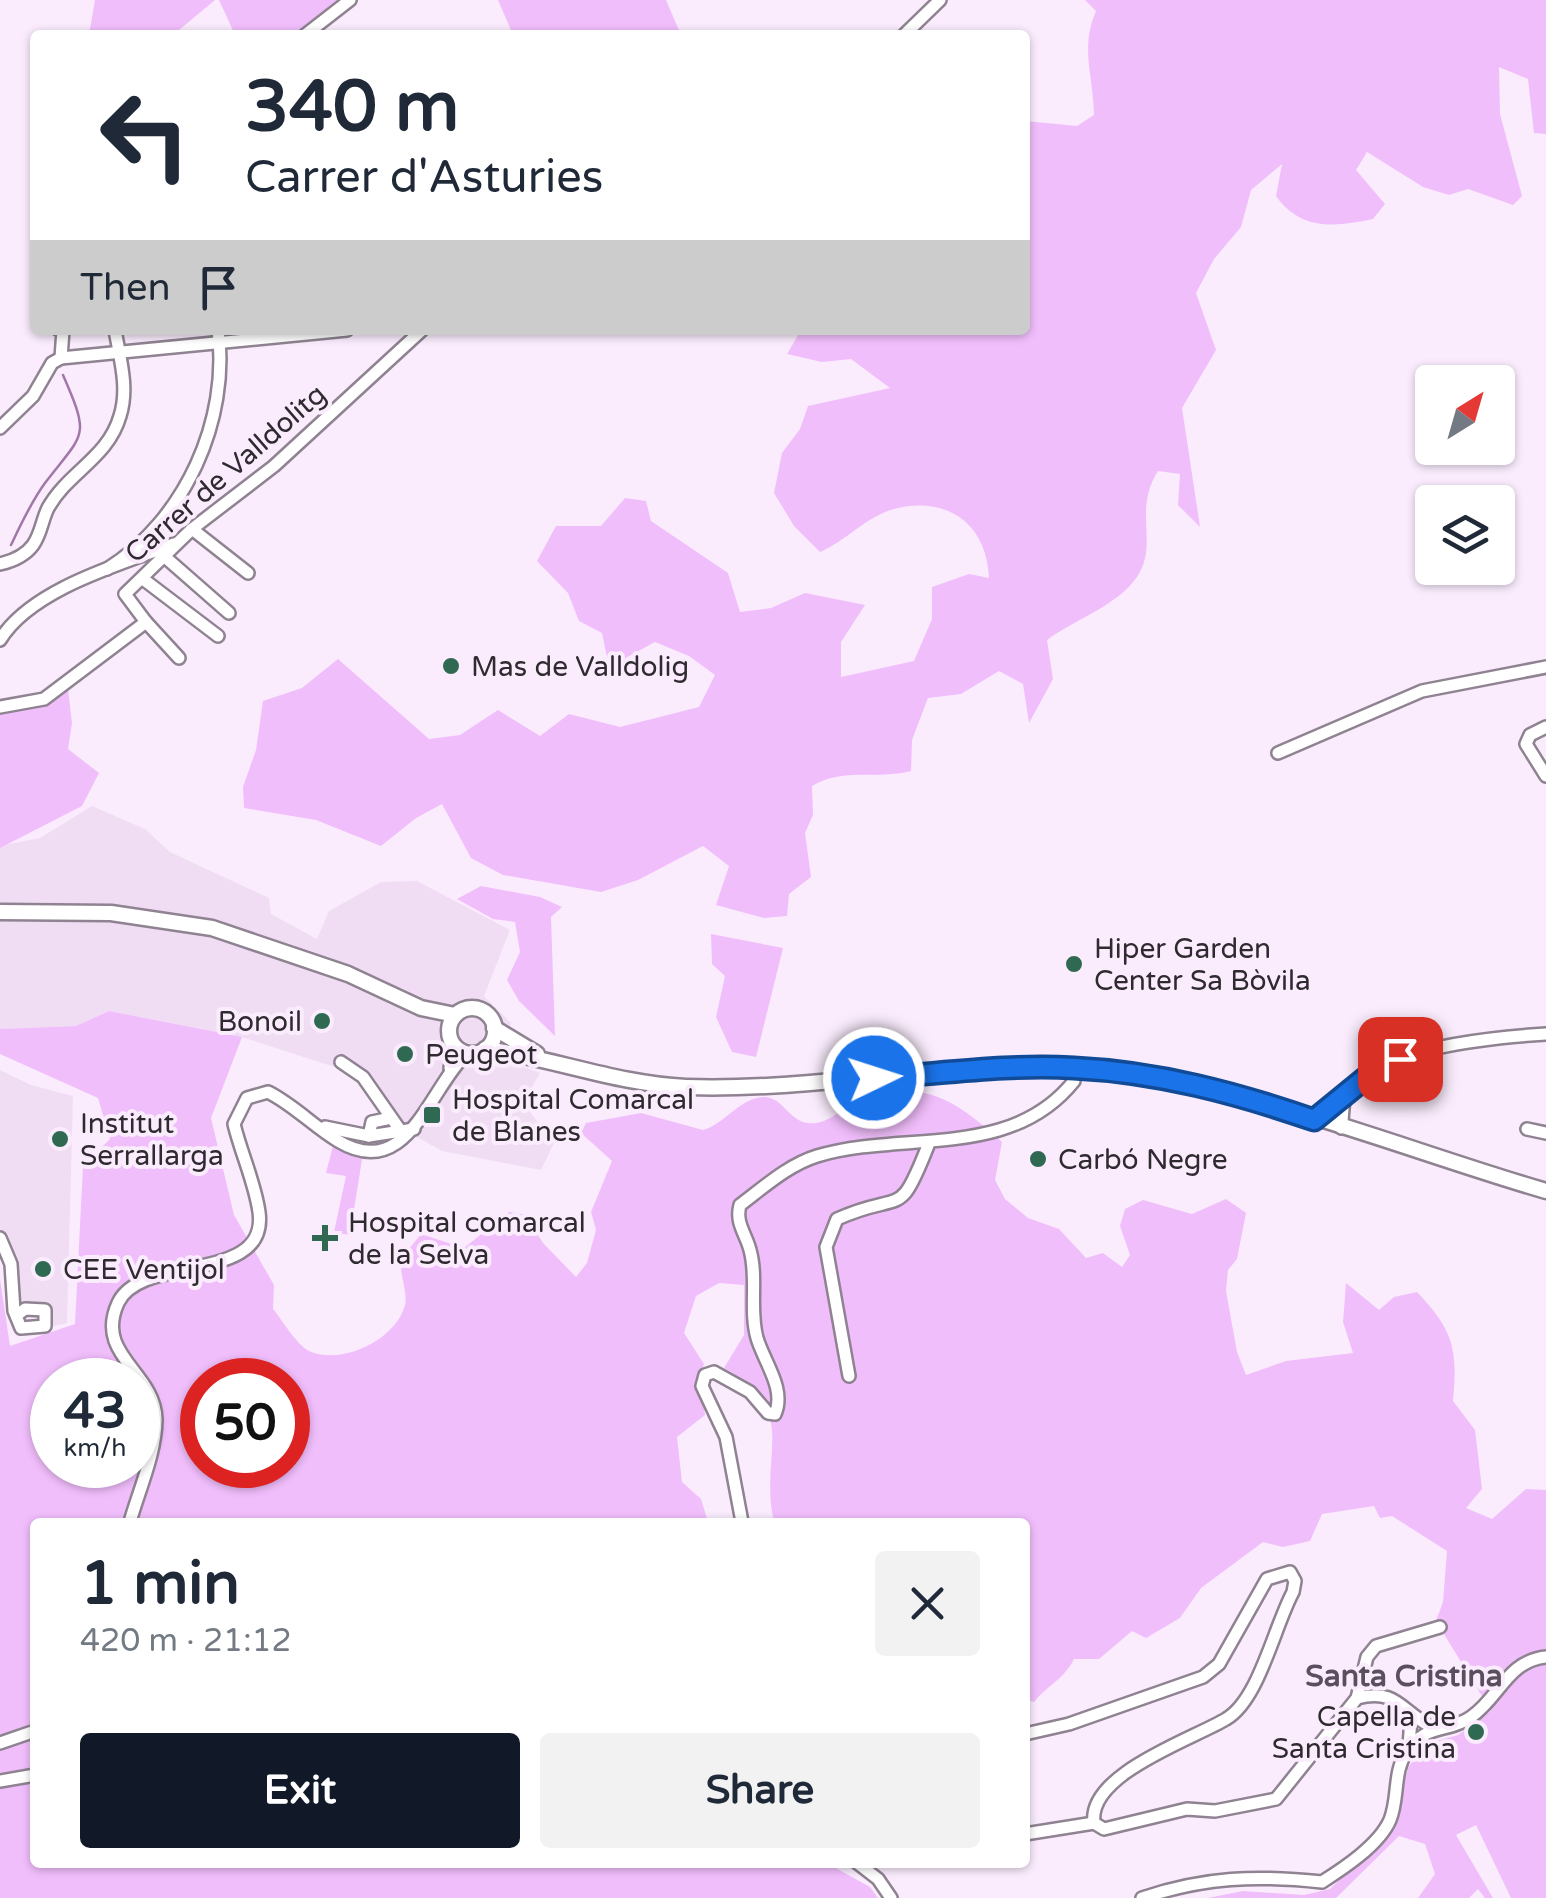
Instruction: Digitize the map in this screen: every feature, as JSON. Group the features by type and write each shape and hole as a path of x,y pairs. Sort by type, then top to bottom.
{"main road":[{"path":"0,912 111,912 212,928 348,974 421,1008 455,1015 465,1009 480,1010 494,1028 542,1057"},
{"path":"421,1008 456,1043 542,1057 603,1076 683,1087 1073,1068 1194,1083 1546,1191"},
{"path":"455,1015 456,1043"},
{"path":"485,1050 494,1028"}],"street":[{"path":"311,30 350,0"},
{"path":"909,30 940,0"},
{"path":"0,428 32,396 56,361 62,335"},
{"path":"0,564 14,561 32,546 61,491 97,459 112,438 121,414 125,384 116,335"},
{"name":"Carrer de Valldolitg","path":"146,622 125,594 192,529 274,466 417,335"},
{"path":"56,361 219,336 216,403 196,470 150,531 107,569"},
{"path":"192,529 248,573"},
{"path":"0,640 20,616 74,582 178,542"},
{"path":"165,557 229,613"},
{"path":"143,579 218,636"},
{"path":"0,707 44,699 146,622 179,658"},
{"path":"1278,753 1422,690 1546,667"},
{"path":"1546,727 1530,735 1526,744 1546,776"},
{"path":"1314,1120 1368,1076 1400,1059 1460,1041 1546,1034"},
{"path":"131,1518 152,1450 156,1416 145,1386 118,1356 110,1326 119,1298 143,1280 241,1254 254,1240 260,1215 234,1124 247,1098 268,1092 356,1149 396,1144 450,1068 456,1043"},
{"path":"341,1062 363,1077 391,1118 407,1130"},
{"path":"741,1518 726,1437 702,1386 706,1375 714,1372 750,1392 768,1413 776,1414 779,1408 777,1388 756,1336 751,1252 740,1226 740,1205 798,1163 820,1155 864,1146 929,1143 991,1134 1032,1118 1059,1100 1074,1082 1073,1068"},
{"path":"1342,1128 1345,1097"},
{"path":"369,1136 372,1122 391,1118"},
{"path":"318,1124 369,1136 407,1130"},
{"path":"1527,1129 1546,1133"},
{"path":"849,1376 826,1247 829,1232 837,1219 905,1198 916,1182 929,1143"},
{"path":"0,1238 11,1264 16,1316"},
{"path":"1030,1733 1069,1724 1203,1677 1220,1664 1266,1579 1290,1572 1295,1581 1293,1592 1244,1703 1230,1718 1162,1750 1126,1774 1097,1804 1094,1823"},
{"path":"1030,1833 1094,1823 1104,1829 1187,1809 1215,1812 1276,1798 1357,1698 1367,1657 1376,1646 1440,1626"},
{"path":"1357,1698 1379,1692 1404,1704 1411,1716 1432,1727 1461,1724 1484,1706 1506,1676 1529,1659 1546,1657"},
{"path":"1142,1898 1190,1882 1234,1876 1322,1882 1389,1821 1399,1766 1408,1748 1411,1716"},
{"path":"1408,1748 1432,1727"},
{"path":"0,1743 30,1734"},
{"path":"0,1781 30,1776"},
{"path":"864,1868 892,1898"}],"shaded area":[{"path":"95,0 215,0 179,30 90,30"},
{"path":"219,0 337,0 299,30 233,30"},
{"path":"498,0 666,0 679,30 511,30"},
{"path":"1085,0 1546,0 1546,134 1534,133 1528,79 1499,67 1500,114 1522,196 1513,205 1468,189 1449,195 1423,187 1367,152 1356,170 1385,204 1373,219 1320,224 1296,215 1276,196 1282,164 1251,190 1241,227 1214,259 1196,293 1216,350 1182,408 1200,527 1178,505 1180,474 1158,471 1147,498 1147,546 1141,570 1134,582 1112,601 1047,640 1053,679 1029,723 1023,684 999,671 961,694 928,698 912,740 911,771 848,775 812,786 813,815 805,833 811,877 789,894 787,916 764,918 716,905 729,866 703,846 638,880 601,892 503,875 471,858 442,804 416,818 381,846 316,820 244,808 243,787 256,750 263,701 302,688 338,659 429,739 460,735 498,710 540,736 569,714 620,727 699,707 715,675 689,656 655,642 609,667 602,633 579,621 568,593 537,561 556,526 601,526 625,498 646,501 651,521 728,573 740,612 771,608 805,593 865,605 841,642 841,677 914,661 932,619 932,587 969,574 989,578 981,542 961,518 947,510 913,506 884,512 820,552 794,526 774,493 782,453 800,429 808,406 890,388 851,359 822,362 787,354 798,335 1030,335 1030,121 1077,126 1094,115 1088,50 1096,11"},
{"path":"68,689 72,723 68,749 99,773 82,806 0,848 0,713 37,707"},
{"path":"92,806 145,829 170,852 269,898 271,914 317,939 329,911 381,882 417,881 510,930 484,996 511,1023 498,1058 540,1073 523,1103 554,1143 541,1170 442,1151 417,1137 373,1101 347,1071 242,1037 109,1011 76,1026 0,1029 0,846 40,838"},
{"path":"481,886 540,897 562,907 551,917 555,1036 519,1001 507,980 520,952 515,922 493,919 457,899"},
{"path":"711,934 783,948 756,1057 732,1052 716,1017 725,976 712,964"},
{"path":"109,1011 242,1037 211,1118 234,1215 274,1285 273,1309 299,1343 322,1355 366,1347 400,1318 405,1305 401,1259 421,1234 464,1248 509,1212 525,1215 543,1243 576,1277 587,1263 596,1230 591,1212 612,1161 581,1133 586,1123 641,1113 703,1130 747,1102 764,1097 777,1102 800,1121 816,1123 857,1101 880,1094 919,1092 936,1096 968,1114 1002,1142 995,1180 1005,1199 1028,1218 1059,1229 1086,1258 1103,1253 1122,1267 1130,1255 1120,1226 1125,1209 1143,1200 1192,1214 1226,1199 1246,1213 1237,1259 1228,1270 1226,1291 1237,1352 1246,1375 1286,1361 1353,1353 1343,1322 1346,1283 1379,1310 1394,1297 1417,1292 1446,1329 1455,1367 1453,1401 1475,1430 1482,1489 1466,1508 1492,1519 1526,1489 1546,1490 1546,1898 1511,1898 1476,1825 1456,1835 1493,1898 1485,1898 1478,1889 1469,1898 1418,1898 1435,1874 1425,1844 1399,1836 1336,1898 1208,1898 1243,1891 1304,1895 1330,1889 1389,1832 1409,1766 1426,1744 1458,1735 1491,1711 1436,1621 1443,1602 1447,1551 1392,1516 1380,1518 1374,1506 1322,1514 1310,1541 1283,1547 1263,1542 1201,1588 1180,1618 1146,1638 1132,1631 1099,1659 1074,1659 1034,1702 1030,1701 1030,1518 773,1518 770,1417 748,1384 724,1368 744,1335 744,1285 719,1283 696,1296 684,1333 704,1364 699,1378 705,1415 677,1437 682,1482 701,1499 707,1518 30,1518 30,1868 836,1868 870,1887 878,1898 0,1898 0,1279 10,1346 75,1324 83,1166 110,1139 98,1098 0,1054 0,1029 76,1026"},
{"path":"0,1070 31,1085 73,1096 67,1323 46,1328 45,1306 17,1308 14,1263 0,1232"},
{"path":"334,1142 363,1153 350,1235 334,1232 346,1176 326,1173"}],"waterway":[{"path":"11,545 35,498 79,434 77,412 63,375"}],"place":[{"name":"Mas de Valldolig","path":"451,666"},
{"name":"Hiper Garden Center Sa Bòvila","path":"1074,964"},
{"name":"Bonoil","path":"322,1021"},
{"name":"Peugeot","path":"405,1054"},
{"name":"Hospital Comarcal de Blanes","path":"432,1115"},
{"name":"Institut Serrallarga","path":"60,1139"},
{"name":"Carbó Negre","path":"1038,1159"},
{"name":"Hospital comarcal de la Selva","path":"325,1238"},
{"name":"CEE Ventijol","path":"43,1269"},
{"name":"Capella de Santa Cristina","path":"1476,1732"}],"district":[{"name":"Santa Cristina","path":"1404,1676"}],"route":[{"path":"874,1078 1023,1068 1106,1070 1194,1083 1314,1120 1368,1076 1400,1059"}]}
